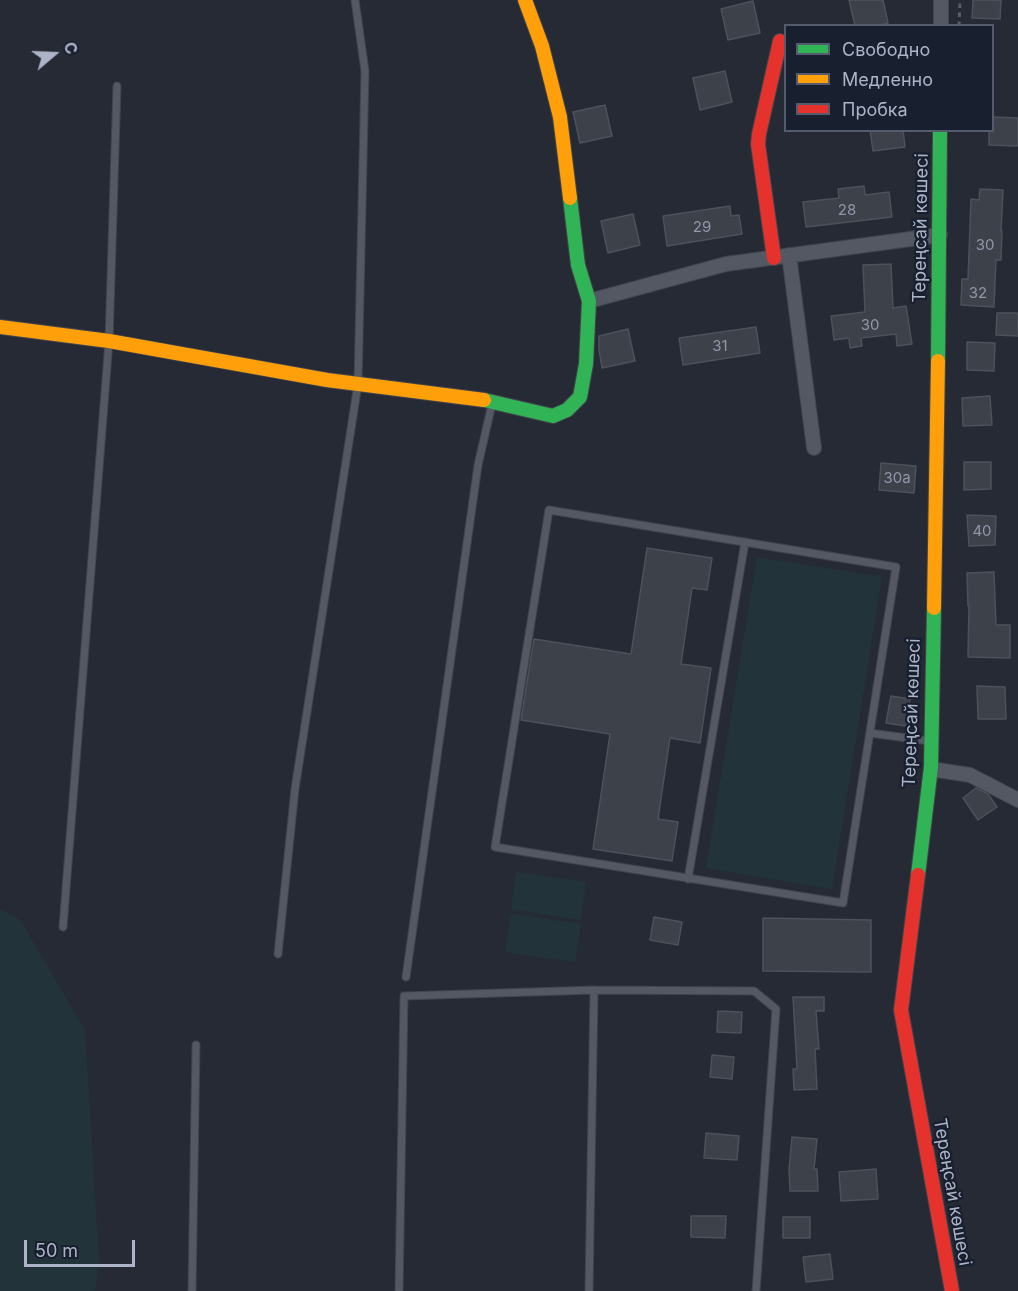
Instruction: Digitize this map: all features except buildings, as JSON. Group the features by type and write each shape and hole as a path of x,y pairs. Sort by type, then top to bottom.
{"street":[{"path":"0,327 109,341 327,380 475,398 553,416 567,410 580,397 586,364 589,302 578,265 560,117 542,46 525,0"},
{"path":"940,24 941,0"},
{"path":"774,258 758,144 780,41"},
{"name":"Тереңсай көшесі","path":"940,132 931,769 901,1010 952,1291"},
{"path":"589,302 726,264 940,235"},
{"path":"789,255 814,448"},
{"path":"931,769 970,774 1018,800"}],"lane":[{"path":"278,954 295,789 358,384 365,71 355,0"},
{"path":"63,927 109,341 117,86"},
{"path":"406,976 478,465 492,402"},
{"path":"549,510 896,567 870,733 843,903 495,847 549,510"},
{"path":"688,879 745,542"},
{"path":"870,733 931,741"},
{"path":"399,1291 404,996 594,990 754,991 776,1009 756,1291"},
{"path":"588,1291 594,990"},
{"path":"192,1291 196,1045"}],"path":[{"path":"959,24 960,0"}],"shaded area":[{"path":"757,557 882,577 832,889 706,868"},
{"path":"516,872 586,882 581,920 511,909"},
{"path":"0,909 20,920 85,1030 99,1261 95,1291 0,1291"},
{"path":"511,914 581,924 575,962 505,952"}],"traffic: fast":[{"path":"938,361 940,132"},
{"path":"484,400 553,416 567,410 580,397 586,364 589,301 578,265 570,198"},
{"path":"918,875 931,767 934,608"}],"traffic: slow":[{"path":"525,0 542,46 560,117 570,198"},
{"path":"0,327 109,341 327,380 484,400"},
{"path":"934,608 938,361"}],"traffic: jam":[{"path":"774,258 758,144 780,41"},
{"path":"918,875 901,1010 952,1291"}]}
